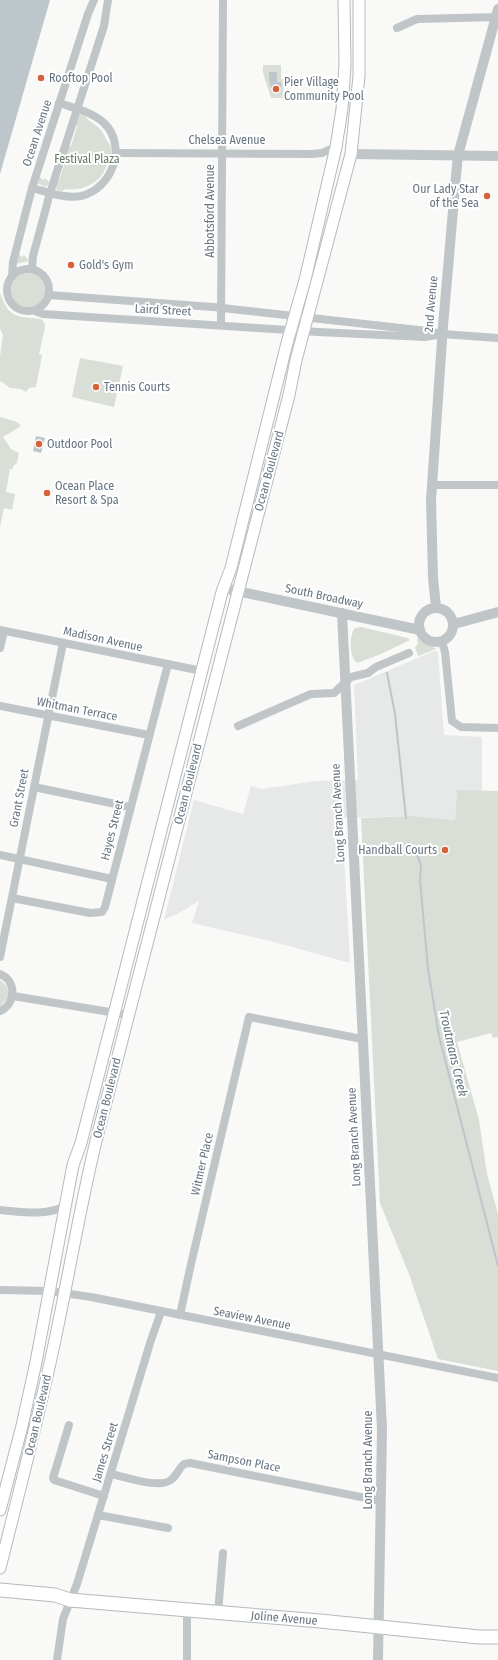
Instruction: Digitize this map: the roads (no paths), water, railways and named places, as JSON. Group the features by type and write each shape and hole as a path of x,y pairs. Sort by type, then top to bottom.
{"main road":[{"name":"Ocean Boulevard","path":"0,1510 22,1426 42,1332 73,1165 81,1143 223,588 230,568 305,280 336,146 342,109 345,65 344,0"},
{"name":"Ocean Boulevard","path":"0,1568 38,1418 87,1179 304,331 351,154 360,68 358,0"},
{"name":"Joline Avenue","path":"0,1590 56,1595 70,1600"},
{"name":"Joline Avenue","path":"0,1598 56,1602 70,1600 320,1621 479,1637 498,1637"}],"street":[{"name":"Ocean Avenue","path":"35,311 29,312 18,310 10,302 6,292 8,281 12,276 13,262 32,188 88,14 94,0"},
{"path":"32,269 50,193 104,26 108,0"},
{"name":"Abbotsford Avenue","path":"221,325 223,0"},
{"path":"397,28 416,19 497,14"},
{"name":"2nd Avenue","path":"436,607 433,578 431,500 442,334 458,155 497,14"},
{"path":"32,188 50,193 81,196 92,192 106,180 114,164 116,153 112,136 104,123 96,117 59,103"},
{"name":"Chelsea Avenue","path":"116,153 222,152 312,154 326,152 336,146"},
{"path":"351,154 498,156"},
{"path":"12,276 24,269 32,269 38,271 48,281 49,295 44,305 35,311"},
{"name":"Laird Street","path":"49,295 59,297 222,308 427,331 442,334"},
{"name":"Laird Street","path":"35,311 43,314 304,331 425,337 442,334"},
{"path":"442,334 498,338"},
{"path":"432,485 498,485"},
{"name":"South Broadway","path":"223,588 420,630"},
{"path":"436,607 441,608 450,614 454,624 452,633 442,642 426,639 420,630 419,625 422,614 431,608 436,607"},
{"path":"454,624 498,612"},
{"name":"Long Branch Avenue","path":"342,613 344,683 382,1429 378,1660"},
{"path":"0,648 2,630"},
{"name":"Madison Avenue","path":"2,630 202,671"},
{"path":"442,642 452,721 461,727 498,728"},
{"name":"Grant Street","path":"0,957 63,643"},
{"path":"238,726 310,694 334,693 353,676 368,673 376,667 409,653"},
{"name":"Hayes Street","path":"12,898 98,914 102,912 105,907 168,664"},
{"name":"Whitman Terrace","path":"0,706 149,736"},
{"path":"34,787 130,807"},
{"path":"0,855 112,879"},
{"path":"0,974 8,979 11,984 12,996 7,1006 0,1011"},
{"path":"12,996 128,1015"},
{"name":"Witmer Place","path":"180,1316 249,1017 344,1037 362,1039"},
{"path":"0,1210 37,1214 53,1212 64,1207"},
{"name":"Seaview Avenue","path":"0,1290 49,1291 64,1293 498,1378"},
{"name":"James Street","path":"57,1660 63,1619 78,1584 161,1312"},
{"path":"69,1425 53,1478 54,1480 104,1496"},
{"name":"Sampson Place","path":"111,1474 153,1484 162,1484 172,1480 184,1464 190,1463 381,1501"},
{"path":"98,1515 168,1528"},
{"path":"218,1613 223,1553"},
{"path":"187,1611 187,1660"}],"waterway":[{"path":"387,673 395,714 406,818"},
{"name":"Troutmans Creek","path":"409,843 417,855 421,865 420,880 428,969 439,1036 498,1266"}],"place":[{"name":"Rooftop Pool","path":"41,78"},
{"name":"Pier Village Community Pool","path":"276,89"},
{"name":"Our Lady Star of the Sea","path":"487,196"},
{"name":"Gold's Gym","path":"71,265"},
{"name":"Tennis Courts","path":"96,387"},
{"name":"Outdoor Pool","path":"39,444"},
{"name":"Ocean Place Resort & Spa","path":"47,493"},
{"name":"Handball Courts","path":"445,850"}],"park label":[{"name":"Festival Plaza","path":"87,159"}]}
